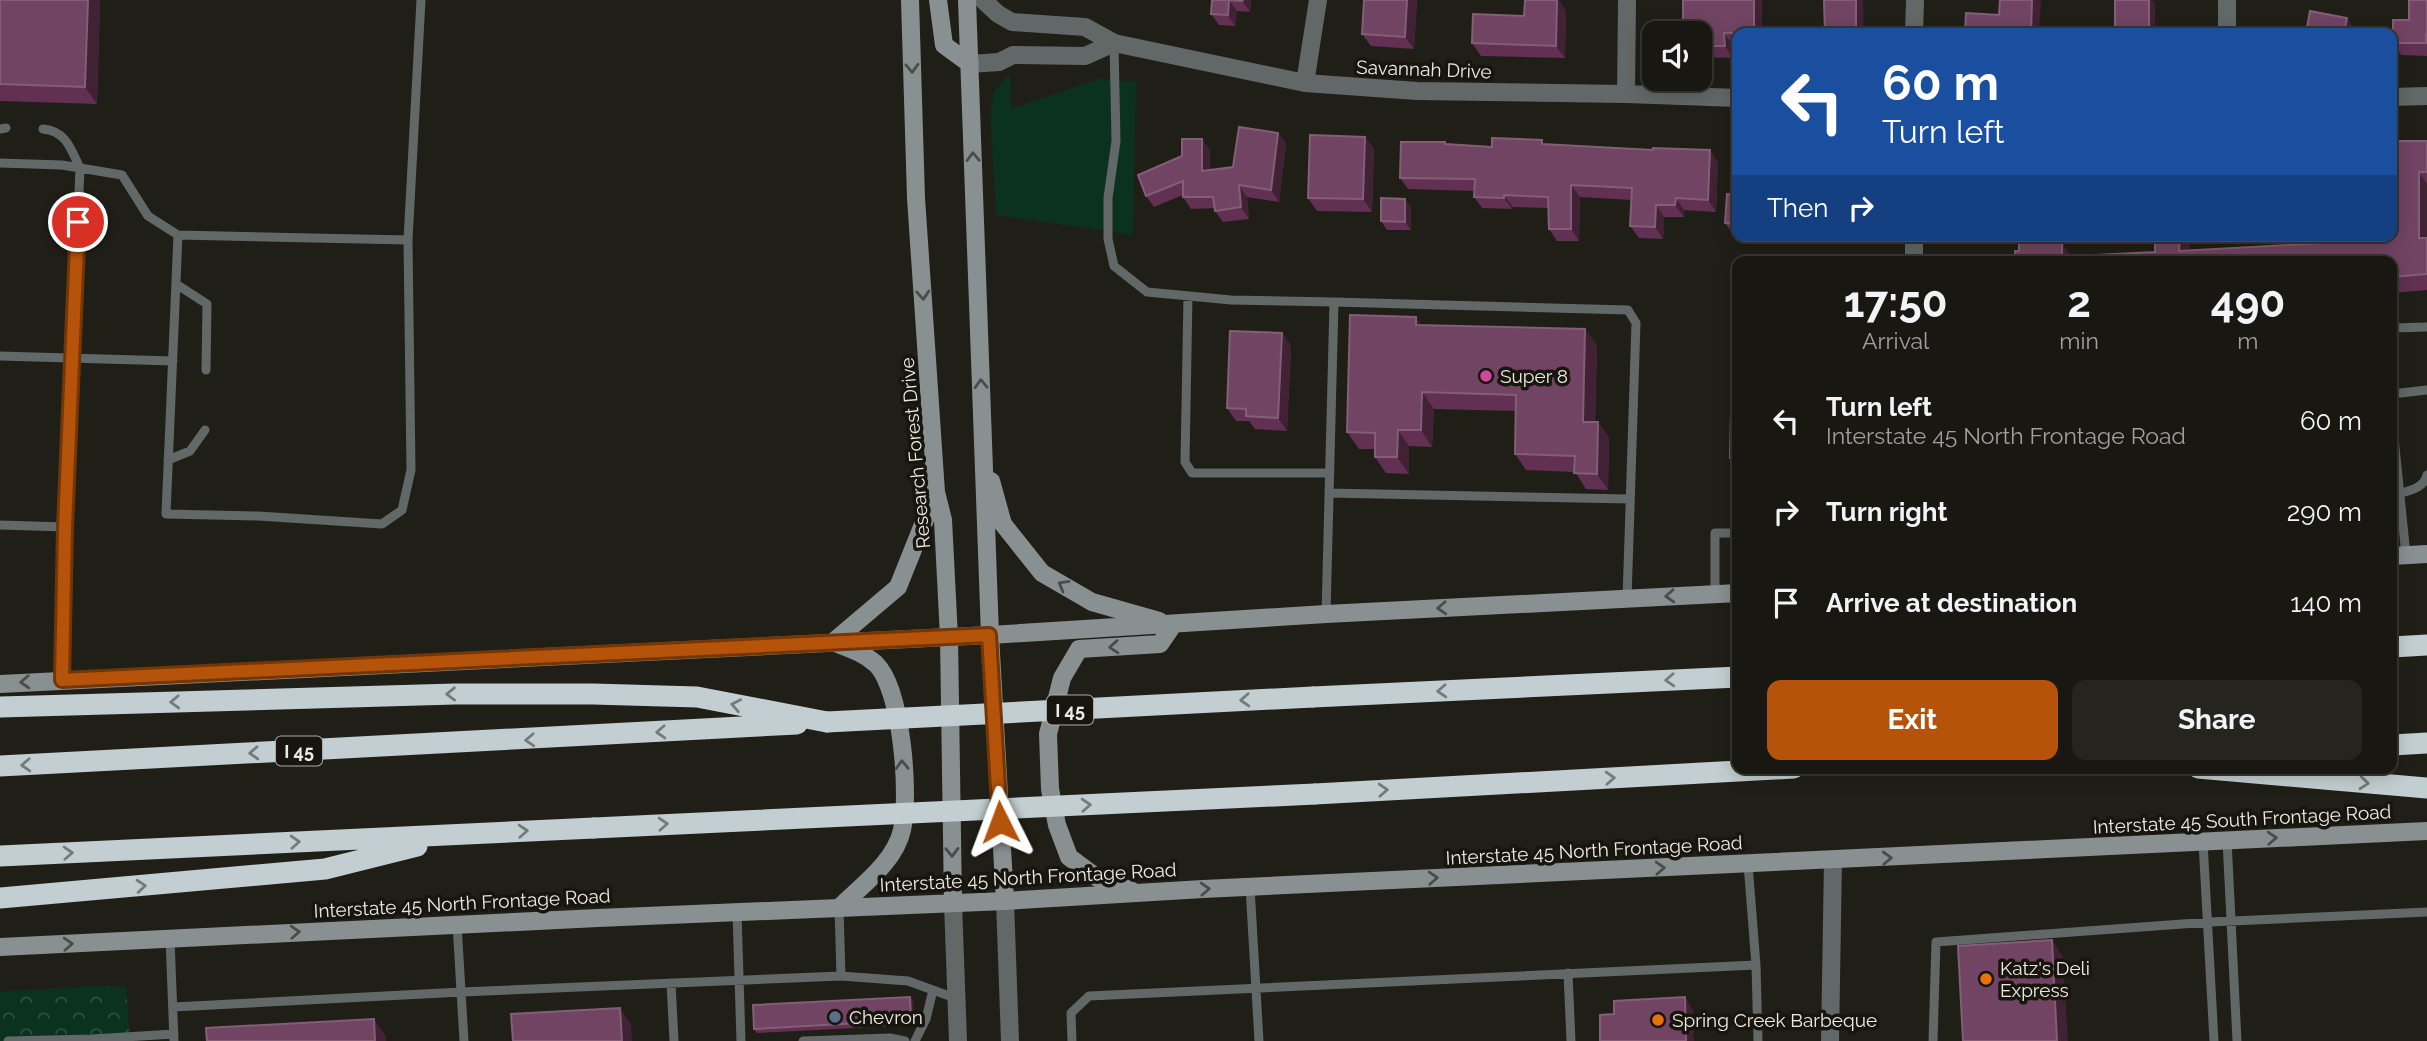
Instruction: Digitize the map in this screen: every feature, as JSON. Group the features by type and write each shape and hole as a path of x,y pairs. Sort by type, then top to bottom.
{"highway":[{"path":"2397,647 2427,646"},
{"name":"I 45","path":"0,766 1732,677"},
{"path":"0,707 428,695 593,694 697,697 827,722"},
{"path":"2397,745 2427,743"},
{"path":"0,856 1315,794 1732,771"},
{"path":"2267,774 2427,788"},
{"path":"0,898 324,869 464,834"}],"main road":[{"name":"Research Forest Drive","path":"910,0 916,198 936,492 943,520 949,637 953,903"},
{"path":"937,0 944,45 970,64"},
{"path":"967,0 989,635 1004,901"},
{"path":"984,453 1003,524 1042,573 1092,602 1173,625"},
{"path":"833,642 898,587 936,492"},
{"path":"2399,555 2427,554"},
{"path":"0,684 989,635 1732,593"},
{"path":"1137,893 1096,877 1069,857 1057,825 1052,801 1048,734 1062,678 1080,649 1160,644 1173,625"},
{"path":"833,642 863,654 878,666 894,700 901,733 904,801 902,831 888,859 839,908"},
{"name":"Interstate 45 South Frontage Road","path":"2058,849 2427,831"},
{"name":"Interstate 45 North Frontage Road","path":"0,947 2058,849"}],"street":[{"name":"Savannah Drive","path":"984,0 998,14 1012,22 1085,27 1114,43 1305,83 1416,91 1732,98"},
{"path":"1305,83 1318,0"},
{"path":"1626,94 1627,0"},
{"path":"1914,28 1915,0"},
{"path":"2227,0 2227,28"},
{"path":"970,64 999,62 1013,55 1085,56 1114,43"},
{"path":"2397,97 2427,96"},
{"path":"1830,1041 1833,860"},
{"path":"1004,901 1010,1041"},
{"path":"953,903 958,1041"}],"lane":[{"path":"177,235 166,514 258,516 382,524 402,510 411,470 408,240 421,0"},
{"path":"1114,43 1116,141 1108,198 1108,239 1114,266 1147,292 1231,300 1628,310 1636,323 1627,599"},
{"path":"43,129 54,130 65,138 80,167 65,527 62,680"},
{"path":"0,163 80,167 122,175 148,216 177,235 408,240"},
{"path":"176,284 207,304 206,370"},
{"path":"1188,296 1185,462 1192,473 1329,473"},
{"path":"1326,614 1334,302"},
{"path":"2397,328 2427,327"},
{"path":"0,356 173,361"},
{"path":"2397,393 2427,390"},
{"path":"168,460 190,451 205,430"},
{"path":"2397,472 2399,555"},
{"path":"2399,494 2419,487 2427,475"},
{"path":"1329,493 1630,499"},
{"path":"0,526 65,527"},
{"path":"1715,594 1715,533 1732,533"},
{"path":"2227,840 2237,1041"},
{"path":"2203,842 2210,922 2214,1041"},
{"path":"1748,864 1756,965 1758,1041"},
{"path":"1250,887 1259,1041"},
{"path":"839,908 841,976"},
{"path":"737,912 741,1041"},
{"path":"1933,1041 1936,942 2231,920 2427,912"},
{"path":"457,925 464,1041"},
{"path":"8,1041 174,1038 170,939"},
{"path":"1072,1041 1071,1013 1089,996 1257,986 1756,965"},
{"path":"1569,973 1571,1041"},
{"path":"173,1007 841,976 908,981 955,998"},
{"path":"671,982 674,1041"},
{"path":"915,1041 926,1019 933,990"},
{"path":"803,1041 890,1038 905,1041"}],"green space":[{"path":"1010,73 1011,109 1099,79 1136,82 1133,235 996,215 990,111 995,90"},
{"path":"97,986 126,987 130,1041 0,1041 0,992"}],"building":[{"path":"0,0 88,0 85,87 0,84"},
{"path":"1212,0 1229,0 1228,15 1211,14"},
{"path":"1364,0 1407,0 1405,37 1362,34"},
{"path":"1525,0 1557,0 1556,46 1472,43 1473,14 1524,16"},
{"path":"1683,0 1754,0 1754,28 1732,28 1732,33 1724,33 1725,46 1712,46 1712,21 1683,21"},
{"path":"1824,0 1856,0 1856,28 1825,28"},
{"path":"2000,0 2032,0 2031,28 1965,28 1966,13 1999,15"},
{"path":"2115,0 2149,0 2149,28 2115,28"},
{"path":"2409,0 2427,0 2426,43 2397,43 2397,28 2393,28 2393,20 2409,20"},
{"path":"2310,11 2347,18 2345,28 2307,28"},
{"path":"1239,127 1278,133 1271,190 1239,185 1241,207 1215,211 1213,197 1183,197 1183,181 1146,196 1138,175 1182,156 1182,139 1202,139 1202,171 1233,167"},
{"path":"1310,135 1365,137 1363,199 1308,198"},
{"path":"1492,138 1542,140 1542,144 1710,150 1708,200 1676,198 1675,205 1656,205 1655,227 1630,226 1632,188 1571,185 1571,229 1549,229 1548,197 1474,197 1475,179 1400,178 1401,142 1445,142 1492,147"},
{"path":"2397,141 2427,141 2427,172 2419,172 2419,238 2427,238 2427,274 2397,277 2397,256 2096,256 2155,252 2155,242 2180,242 2179,251 2340,242 2397,242"},
{"path":"1727,194 1732,194 1732,224 1725,223"},
{"path":"1381,198 1405,199 1405,222 1381,221"},
{"path":"2019,242 2062,243 2062,256 2015,256 2015,251 2019,251"},
{"path":"1350,315 1416,317 1416,325 1585,329 1583,422 1598,422 1597,474 1574,473 1575,456 1515,454 1516,395 1422,392 1421,430 1398,430 1397,457 1375,457 1375,433 1347,432"},
{"path":"1230,331 1282,333 1278,418 1246,416 1246,409 1227,408"},
{"path":"1731,413 1732,413 1732,458"},
{"path":"2052,940 2057,1041 1963,1041 1958,946"},
{"name":"Chevron","path":"910,997 911,1020 754,1029 753,1005"},
{"name":"Spring Creek Barbeque","path":"1685,997 1686,1041 1600,1041 1600,1015 1614,1014 1614,1001"},
{"path":"620,1008 622,1041 513,1041 511,1014"},
{"path":"374,1019 375,1041 207,1041 206,1028"}],"place":[{"name":"Super 8","path":"1486,376"},
{"name":"Katz's Deli Express","path":"1986,979"},
{"name":"Chevron","path":"835,1017"},
{"name":"Spring Creek Barbeque","path":"1658,1020"}],"route":[{"path":"78,222 65,527 62,680 989,635 1000,822"}]}
